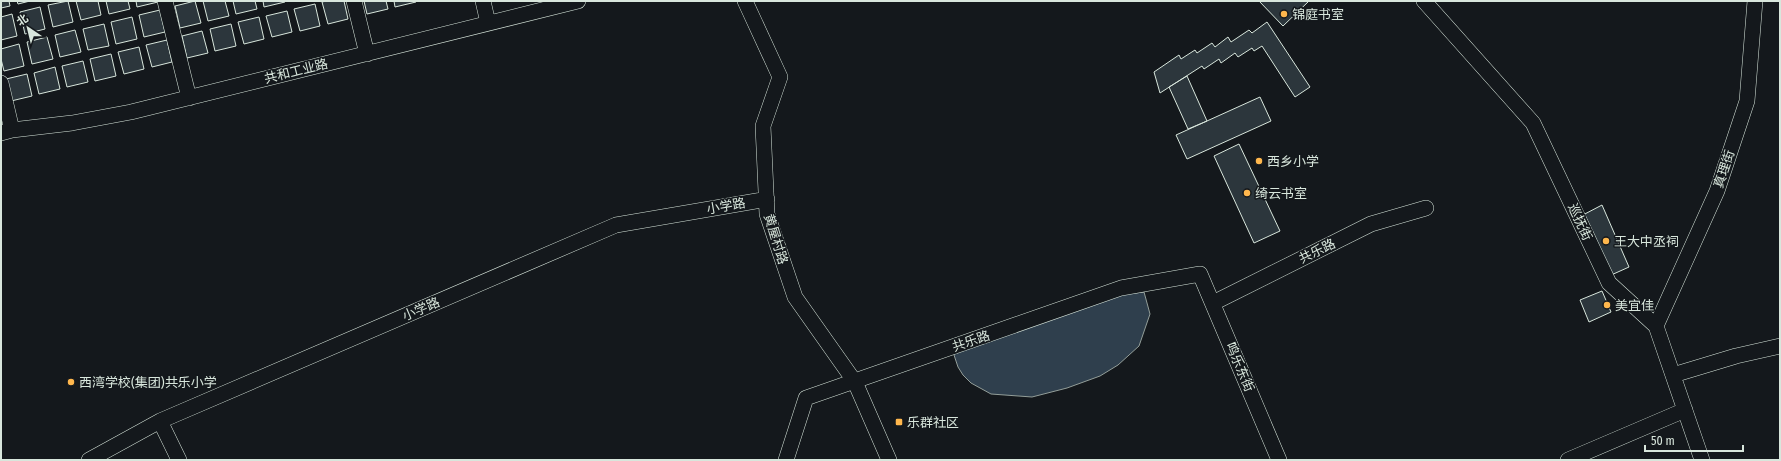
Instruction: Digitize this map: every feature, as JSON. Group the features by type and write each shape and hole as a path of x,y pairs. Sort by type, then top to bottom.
{"street":[{"path":"165,1 189,98"},
{"path":"354,1 367,54"},
{"path":"483,1 488,23"},
{"name":"共和工业路","path":"5,130 102,118 189,98 578,1"},
{"name":"黄屋村路","path":"745,1 780,77 763,126 767,214 794,297 855,382 889,460"},
{"name":"巡抚街","path":"1424,1 1533,123 1609,283 1656,326 1702,460"},
{"name":"真理街","path":"1656,326 1717,191 1747,101 1755,1"},
{"path":"1,84 5,130"},
{"name":"小学路","path":"89,460 160,421 616,225 767,199"},
{"name":"共乐路","path":"1213,303 1371,224 1426,208"},
{"name":"共乐路","path":"786,460 806,398 1121,288 1200,274"},
{"name":"鸣乐东街","path":"1200,274 1279,460"},
{"path":"1673,376 1736,356 1780,346"},
{"path":"1568,460 1685,410"},
{"path":"160,421 179,460"}],"water":[{"path":"1144,292 1150,314 1139,346 1118,365 1100,376 1067,388 1032,397 991,394 971,383 958,367 953,352 1125,294"}],"building":[{"path":"1,1 9,1 10,6 1,8"},
{"path":"17,1 30,1 18,4"},
{"path":"68,1 73,22 53,27 48,5"},
{"path":"76,1 98,1 101,15 81,20"},
{"path":"106,1 128,1 130,9 109,14"},
{"path":"136,1 158,1 158,2 137,7"},
{"path":"195,1 201,23 180,28 175,6"},
{"path":"203,1 225,1 229,16 208,21"},
{"path":"233,1 255,1 257,9 236,14"},
{"path":"263,1 284,1 285,2 264,7"},
{"path":"344,1 348,19 328,24 322,2"},
{"path":"364,1 386,1 388,9 367,14"},
{"path":"394,1 415,1 416,2 395,7"},
{"name":"锦庭书室","path":"1259,1 1309,1 1283,26"},
{"path":"315,4 320,26 300,31 294,9"},
{"path":"40,7 45,29 25,34 20,12"},
{"path":"160,10 165,32 144,37 139,15"},
{"path":"287,11 292,32 272,37 266,16"},
{"path":"12,14 17,36 1,40 1,17"},
{"path":"132,17 137,39 116,44 111,22"},
{"path":"259,17 264,39 244,44 238,22"},
{"path":"1267,22 1310,87 1295,97 1262,46 1254,51 1252,48 1238,57 1235,53 1221,63 1219,59 1204,69 1202,66 1160,93 1154,72 1179,55 1181,59 1195,50 1197,53 1212,43 1215,47 1228,37 1231,42 1249,30 1252,33"},
{"path":"104,24 109,46 88,50 83,29"},
{"path":"231,24 236,46 215,51 210,29"},
{"path":"75,30 81,52 60,57 55,35"},
{"path":"202,31 208,53 187,58 182,36"},
{"path":"47,37 53,59 32,64 27,42"},
{"path":"167,40 172,62 152,67 146,45"},
{"path":"19,44 24,66 4,71 1,59 1,49"},
{"path":"139,47 144,69 124,74 118,52"},
{"path":"111,54 116,76 95,81 90,59"},
{"path":"83,61 88,82 67,87 62,66"},
{"path":"55,67 60,89 39,94 34,73"},
{"path":"27,74 32,96 11,101 6,79"},
{"path":"1187,76 1207,121 1188,129 1169,87"},
{"path":"1260,97 1271,121 1187,159 1176,135"},
{"name":"绮云书室","path":"1239,144 1280,231 1254,243 1214,156"},
{"name":"王大中丞祠","path":"1602,205 1629,267 1609,276 1581,216"},
{"path":"1602,291 1611,312 1589,322 1580,300"}],"place":[{"name":"锦庭书室","path":"1284,14"},
{"name":"西乡小学","path":"1259,161"},
{"name":"绮云书室","path":"1247,193"},
{"name":"王大中丞祠","path":"1606,241"},
{"name":"美宜佳","path":"1607,305"},
{"name":"西湾学校(集团)共乐小学","path":"71,382"},
{"name":"乐群社区","path":"899,422"}]}
